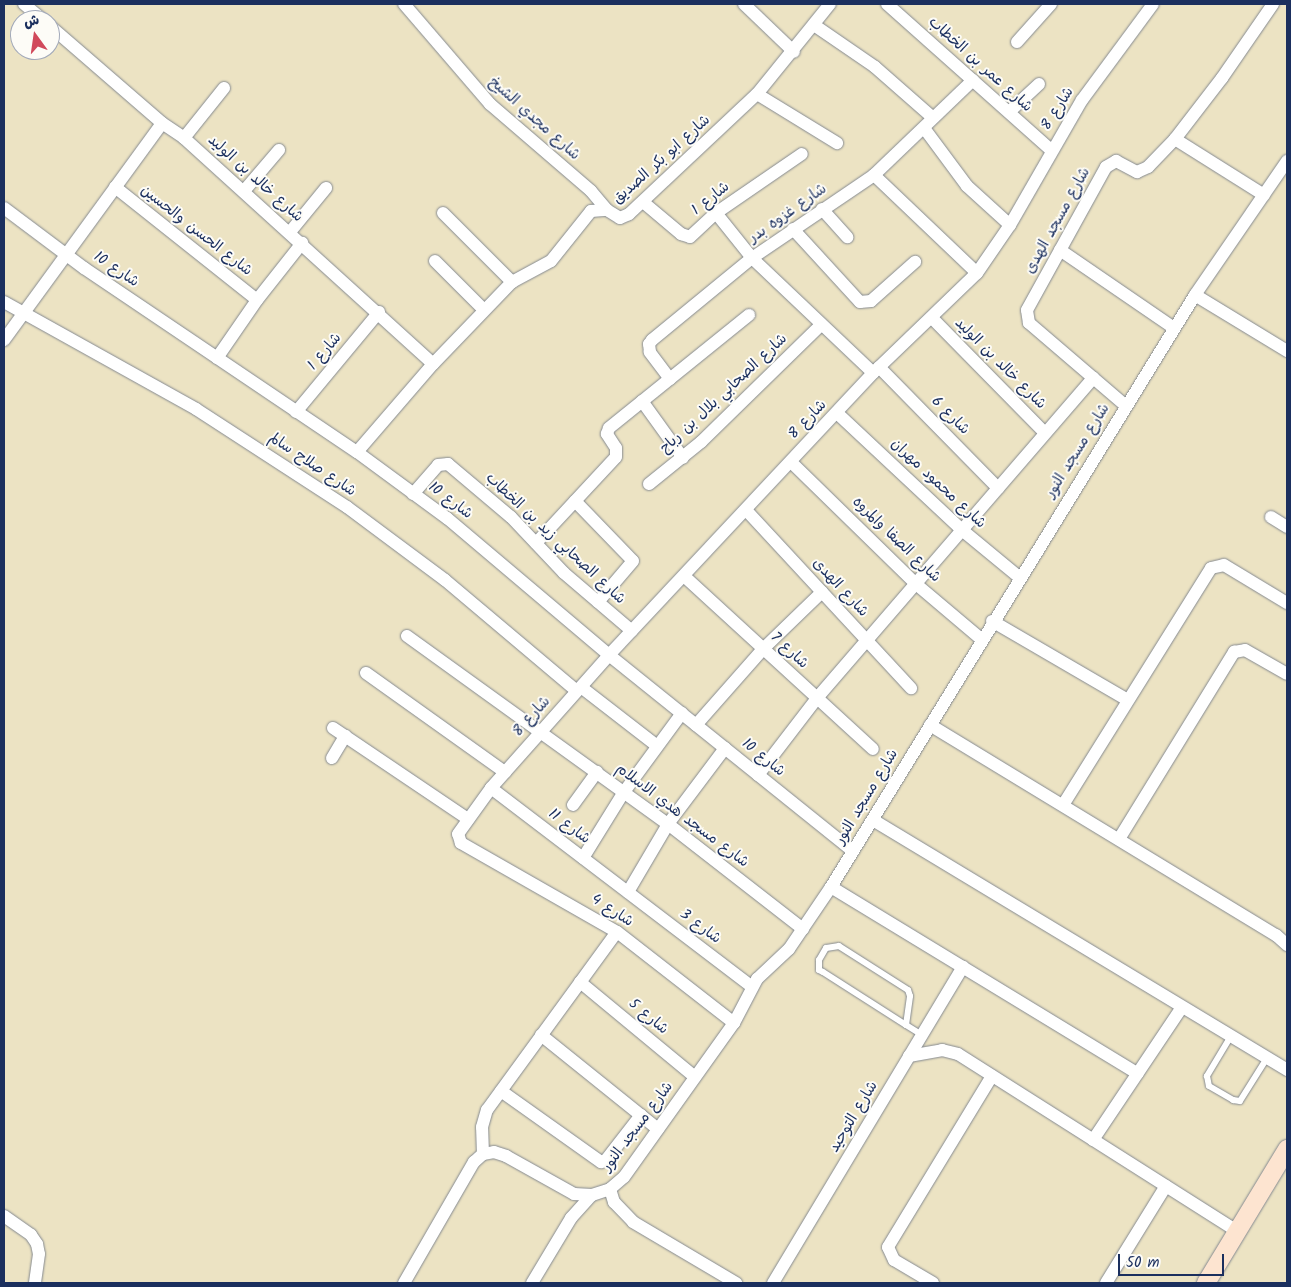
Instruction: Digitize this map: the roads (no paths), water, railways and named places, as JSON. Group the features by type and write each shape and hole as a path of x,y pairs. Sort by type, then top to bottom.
{"street":[{"name":"شارع مجدي الشيخ","path":"404,4 490,104 591,191 607,210"},
{"path":"744,4 794,52"},
{"name":"شارع ابو بكر الصديق","path":"357,452 433,364 512,282 551,261 591,211 607,210 616,217 625,217 643,202 757,94 794,52 830,4"},
{"name":"شارع عمر بن الخطاب","path":"887,4 1051,150"},
{"path":"1017,42 1051,4"},
{"name":"شارع 8","path":"459,840 468,819 491,788 609,655 876,370 977,273 1010,225 1051,150 1082,100 1154,4"},
{"name":"شارع مسجد الهدى","path":"1126,406 1026,320 1027,310 1110,162 1116,161 1137,172 1143,171 1175,139 1272,4"},
{"path":"814,25 875,67 933,118"},
{"name":"شارع خالد بن الوليد","path":"60,35 162,123 184,138 290,232 433,364"},
{"name":"شارع غزوه بدر","path":"670,379 650,352 649,344 752,258 874,175 973,80"},
{"path":"1009,112 1039,84"},
{"path":"184,138 224,88"},
{"path":"757,94 837,143"},
{"path":"4,340 162,123"},
{"path":"924,128 967,186 1010,225"},
{"path":"1175,139 1264,195"},
{"path":"244,191 279,150"},
{"name":"شارع 1","path":"643,202 685,236 695,234 716,214 802,154"},
{"name":"شارع مسجد النور","path":"483,1154 494,1152 506,1156 574,1194 592,1194 610,1189 624,1177 734,1023 752,987 803,929 831,887 992,621 1174,328 1287,161"},
{"path":"874,175 977,273"},
{"name":"شارع الحسن والحسين","path":"115,187 257,300"},
{"path":"290,232 326,188"},
{"name":"شارع 10","path":"4,208 65,254 357,452 414,494 528,585 609,655 853,851"},
{"path":"822,209 847,237"},
{"path":"443,214 512,282"},
{"name":"شارع 6","path":"716,214 752,258 820,326 876,370 998,488"},
{"path":"794,229 860,302 871,301 914,262"},
{"path":"217,358 257,300 302,243"},
{"path":"1060,250 1174,328"},
{"path":"435,261 484,310"},
{"path":"1195,295 1287,350"},
{"name":"شارع صلاح سالم","path":"4,302 196,409 347,507 445,580 579,689"},
{"name":"شارع 1","path":"296,412 378,312"},
{"path":"536,543 616,457 616,448 608,434 609,428 748,315"},
{"name":"شارع خالد بن الوليد","path":"932,318 1045,433"},
{"name":"شارع الصحابي بلال بن رباح","path":"649,484 682,458 820,326"},
{"name":"شارع مسجد النور","path":"758,775 817,698 1093,378"},
{"path":"642,401 682,458"},
{"name":"شارع محمود مهران","path":"837,413 962,530 1019,577"},
{"name":"شارع الصفا والمروه","path":"791,462 916,584 982,639"},
{"name":"شارع الصحابي زيد بن الخطاب","path":"414,494 438,465 448,464 511,517 598,602 632,631"},
{"path":"575,501 633,561 598,602"},
{"name":"شارع الهدى","path":"746,510 911,688"},
{"path":"1271,517 1287,527"},
{"path":"1063,806 1211,568 1224,566 1287,603"},
{"name":"شارع 7","path":"684,576 872,749"},
{"path":"696,725 763,648 822,592"},
{"path":"992,621 1128,700"},
{"name":"شارع مسجد هدي الاسلام","path":"407,636 542,731 668,824 803,929"},
{"path":"1119,839 1234,652 1245,650 1287,674"},
{"path":"366,673 505,772"},
{"path":"579,689 657,746"},
{"path":"583,858 624,792 682,713"},
{"path":"930,725 1276,934 1287,945"},
{"path":"333,728 468,819"},
{"path":"332,758 345,736"},
{"path":"628,892 668,824 725,748"},
{"path":"573,805 597,772"},
{"name":"شارع 11","path":"491,788 628,892"},
{"path":"873,820 1287,1070"},
{"name":"شارع 4","path":"459,840 617,932 734,1023"},
{"path":"831,887 1138,1074"},
{"name":"شارع 3","path":"628,892 752,987"},
{"path":"409,1282 474,1162 483,1154 484,1118 541,1035 617,932"},
{"name":"شارع التوحيد","path":"773,1283 963,967"},
{"name":"شارع 5","path":"580,982 695,1077"},
{"path":"1094,1140 1182,1007"},
{"path":"541,1035 658,1129"},
{"path":"909,1056 942,1050 958,1054 1238,1232"},
{"path":"933,1283 894,1260 888,1247 992,1076"},
{"path":"501,1091 601,1162 606,1160 641,1115"},
{"path":"1206,1283 1287,1149"},
{"path":"1106,1283 1166,1186"},
{"path":"610,1189 614,1202 633,1222 736,1283"},
{"path":"532,1283 570,1218 592,1194"},
{"path":"4,1216 31,1235 37,1244 39,1254 35,1283"}],"lane":[{"path":"906,1025 910,996 908,990 839,946 826,948 819,960 818,970 906,1025 922,1035"},
{"path":"1231,1036 1206,1079 1217,1091 1233,1100 1240,1101 1267,1058"}]}
